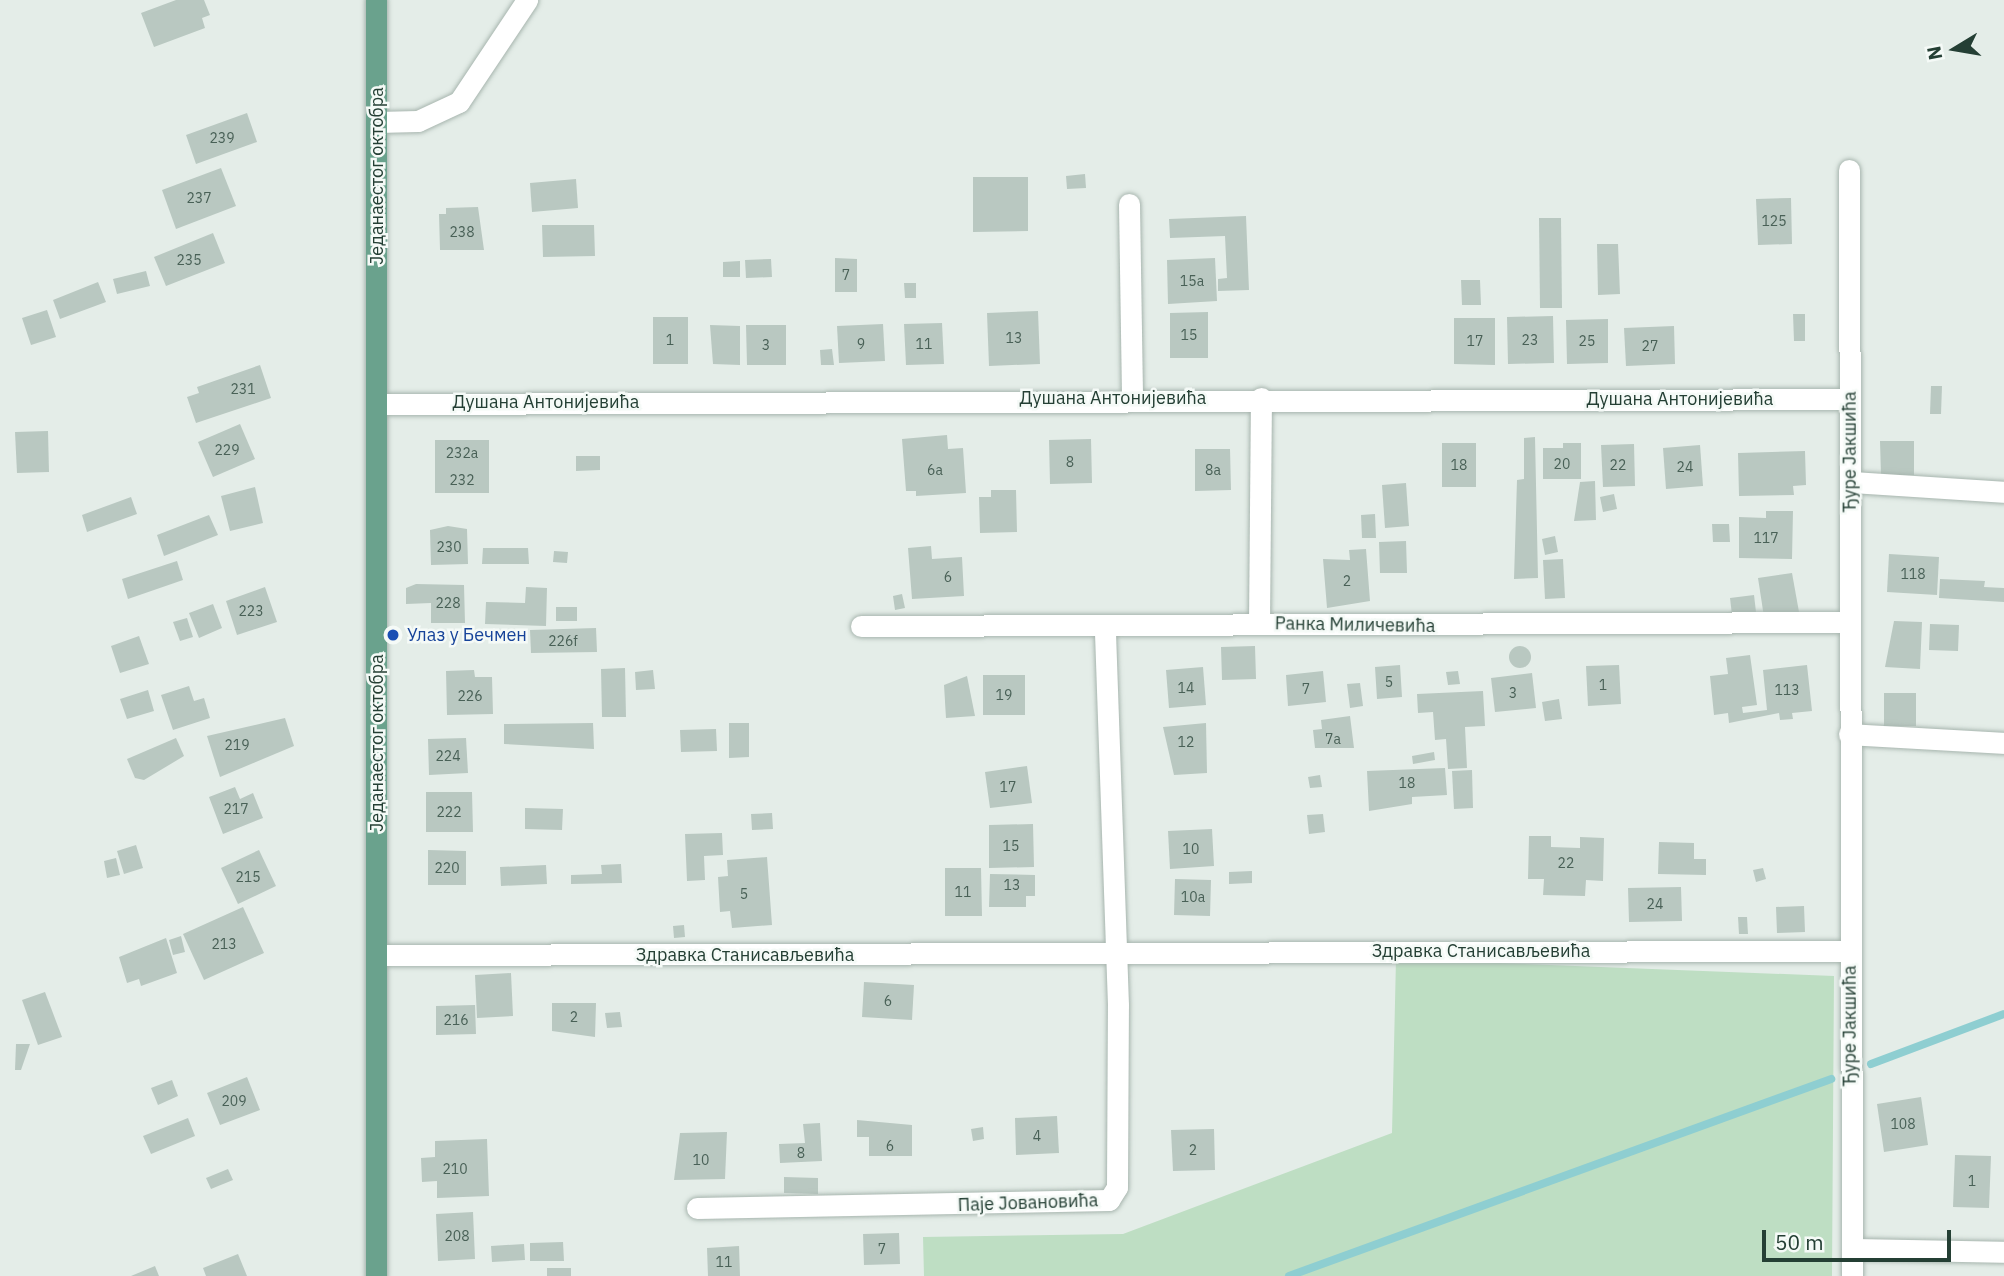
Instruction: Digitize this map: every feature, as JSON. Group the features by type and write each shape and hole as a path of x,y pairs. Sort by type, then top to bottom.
{"main road":[{"name":"Једанаестог октобра","path":"376,0 376,1276"}],"street":[{"path":"377,121 418,121 459,102 527,0"},
{"name":"Ђуре Јакшића","path":"1849,170 1852,1276"},
{"path":"1129,204 1132,398"},
{"name":"Душана Антонијевића","path":"377,404 1132,398 1850,399"},
{"path":"1259,624 1261,398"},
{"path":"1851,482 2004,492"},
{"name":"Ранка Миличевића","path":"861,626 1849,622"},
{"path":"1105,625 1112,954"},
{"path":"1849,734 2004,743"},
{"name":"Здравка Станисављевића","path":"376,955 1850,951"},
{"name":"Паје Јовановића","path":"697,1208 1109,1200 1118,1187 1112,954"},
{"path":"1852,1250 2004,1252"}],"green space":[{"path":"1396,959 1834,976 1832,1276 924,1276 923,1237 1123,1234 1392,1133"}],"building":[{"path":"176,0 204,0 210,15 202,18 205,28 154,47 141,13"},
{"path":"247,113 257,142 196,164 186,135"},
{"path":"221,168 236,206 176,229 162,190"},
{"path":"1085,174 1086,188 1067,189 1066,176"},
{"path":"973,177 1028,177 1028,231 973,232"},
{"path":"576,179 578,208 532,212 530,183"},
{"path":"1791,198 1792,244 1758,245 1756,199"},
{"path":"478,207 484,250 440,250 439,214 446,214 446,208"},
{"path":"1246,216 1249,290 1218,291 1218,279 1227,278 1225,236 1170,238 1169,219"},
{"path":"1539,218 1561,218 1562,308 1540,308"},
{"path":"542,225 594,225 595,256 543,257"},
{"path":"213,233 225,263 166,286 154,257"},
{"path":"1597,244 1618,244 1620,294 1598,295"},
{"path":"835,258 857,259 857,292 835,292"},
{"path":"1215,258 1217,301 1168,304 1167,260"},
{"path":"771,259 772,277 746,278 745,260"},
{"path":"740,261 740,277 723,277 723,262"},
{"path":"146,271 150,286 117,294 113,279"},
{"path":"1461,280 1480,280 1481,305 1462,305"},
{"path":"98,282 106,302 60,319 53,300"},
{"path":"904,283 916,283 916,298 905,298"},
{"path":"47,310 56,337 31,345 22,318"},
{"path":"1038,311 1040,364 989,366 987,313"},
{"path":"1208,312 1208,358 1170,358 1170,313"},
{"path":"1793,314 1805,314 1805,341 1794,341"},
{"path":"1553,316 1554,363 1508,364 1507,317"},
{"path":"653,317 688,317 688,364 653,364"},
{"path":"1454,318 1495,318 1495,365 1454,364"},
{"path":"1608,319 1608,363 1567,364 1566,320"},
{"path":"942,323 944,364 906,365 904,324"},
{"path":"883,324 885,361 839,363 837,326"},
{"path":"710,325 740,326 740,365 713,364"},
{"path":"746,325 786,325 786,365 747,365"},
{"path":"1674,326 1675,364 1626,366 1624,328"},
{"path":"832,349 834,365 821,365 820,350"},
{"path":"260,365 271,398 196,423 187,397 199,393 197,387"},
{"path":"1931,386 1942,386 1941,414 1930,414"},
{"path":"240,424 255,459 213,477 198,442"},
{"path":"48,431 49,472 17,473 15,432"},
{"path":"947,435 948,449 963,448 966,493 916,496 916,491 906,491 902,439"},
{"path":"1535,437 1538,578 1514,579 1517,480 1524,479 1524,438"},
{"path":"1091,439 1092,483 1050,484 1049,440"},
{"path":"435,440 489,440 489,493 435,493"},
{"path":"1880,441 1914,441 1914,475 1881,475"},
{"path":"1442,443 1476,443 1476,487 1442,487"},
{"path":"1563,443 1581,443 1581,479 1543,479 1543,448 1563,448"},
{"path":"1634,444 1635,486 1603,487 1601,445"},
{"path":"1700,445 1703,486 1666,489 1663,448"},
{"path":"1195,449 1230,449 1231,490 1195,491"},
{"path":"1805,451 1806,485 1793,486 1794,495 1739,496 1738,453"},
{"path":"576,456 600,456 600,470 576,471"},
{"path":"1595,481 1596,520 1574,521 1580,482"},
{"path":"1406,483 1409,526 1385,528 1382,485"},
{"path":"255,487 263,523 230,531 221,496"},
{"path":"991,490 1016,490 1017,532 980,533 979,497 991,497"},
{"path":"1614,494 1617,509 1603,512 1600,497"},
{"path":"131,497 137,514 87,532 82,515"},
{"path":"1766,511 1793,511 1792,559 1739,558 1739,517 1766,518"},
{"path":"1375,514 1376,538 1362,538 1361,515"},
{"path":"209,515 218,535 164,556 157,535"},
{"path":"1712,524 1729,524 1730,542 1713,542"},
{"path":"448,526 467,529 468,564 431,565 430,530"},
{"path":"1555,536 1558,552 1545,555 1542,539"},
{"path":"1406,541 1407,573 1380,573 1379,542"},
{"path":"931,546 932,559 962,557 964,596 912,599 908,548"},
{"path":"483,548 528,548 529,564 482,564"},
{"path":"1366,549 1370,601 1327,608 1323,559 1350,560 1349,550"},
{"path":"554,551 568,552 567,563 553,562"},
{"path":"1889,554 1939,557 1937,595 1887,592"},
{"path":"1563,559 1565,598 1545,599 1543,560"},
{"path":"177,561 183,580 128,599 122,579"},
{"path":"1792,573 1799,612 1764,617 1758,578"},
{"path":"1940,579 1985,581 1984,587 2004,588 2004,602 1939,598"},
{"path":"416,584 464,585 465,623 431,623 431,603 406,604 406,588"},
{"path":"265,587 277,622 237,635 226,601"},
{"path":"526,587 547,588 546,626 485,624 486,602 525,603"},
{"path":"902,594 905,608 895,610 893,596"},
{"path":"1754,595 1756,612 1732,615 1730,598"},
{"path":"213,604 222,628 199,638 189,613"},
{"path":"556,607 577,607 577,621 556,621"},
{"path":"187,618 193,637 180,641 173,622"},
{"path":"1894,621 1922,622 1920,669 1885,667"},
{"path":"1930,624 1959,625 1958,651 1929,650"},
{"path":"596,628 597,652 531,653 530,630"},
{"path":"139,636 149,664 120,673 111,646"},
{"path":"1255,646 1256,679 1222,680 1221,647"},
{"path":"1516,646 1524,646 1531,653 1531,661 1524,668 1516,668 1509,661 1509,653"},
{"path":"1750,655 1757,705 1742,707 1743,713 1767,710 1763,670 1807,665 1812,711 1792,713 1793,719 1780,720 1779,713 1729,723 1728,713 1714,715 1710,676 1728,674 1726,658"},
{"path":"1400,665 1402,697 1377,699 1375,667"},
{"path":"1619,665 1621,704 1588,706 1586,666"},
{"path":"1203,667 1206,705 1169,708 1166,670"},
{"path":"625,668 626,717 602,717 601,669"},
{"path":"474,670 475,677 492,677 493,714 447,715 446,671"},
{"path":"653,670 655,689 636,690 635,672"},
{"path":"1323,671 1326,702 1288,706 1286,675"},
{"path":"1458,671 1460,684 1448,685 1446,672"},
{"path":"1532,673 1536,708 1495,712 1491,678"},
{"path":"983,675 1025,675 1025,715 983,715"},
{"path":"967,676 975,716 946,718 944,685"},
{"path":"1360,683 1363,706 1350,708 1347,684"},
{"path":"189,686 194,701 204,698 210,718 173,730 161,695"},
{"path":"148,690 154,711 127,719 120,699"},
{"path":"1483,691 1485,726 1465,727 1467,768 1448,769 1446,739 1435,740 1433,712 1418,713 1417,694"},
{"path":"1884,693 1916,693 1916,726 1884,726"},
{"path":"1559,699 1562,719 1545,721 1542,702"},
{"path":"1350,716 1354,748 1315,748 1313,730 1322,729 1321,720"},
{"path":"285,718 294,746 220,777 207,736"},
{"path":"593,723 594,749 504,744 504,724"},
{"path":"729,723 749,723 749,757 729,758"},
{"path":"1206,723 1207,773 1174,775 1163,727"},
{"path":"716,729 717,751 681,752 680,730"},
{"path":"176,738 184,756 144,780 135,778 127,759"},
{"path":"466,738 468,773 429,775 428,739"},
{"path":"1434,752 1435,760 1413,764 1412,756"},
{"path":"1027,766 1032,803 990,808 985,772"},
{"path":"1445,768 1447,795 1412,797 1412,804 1369,811 1367,771"},
{"path":"1472,770 1473,808 1454,809 1452,771"},
{"path":"1320,775 1322,787 1310,788 1308,777"},
{"path":"235,787 240,799 253,793 263,818 223,834 209,797"},
{"path":"426,792 472,792 473,832 426,832"},
{"path":"525,808 563,809 562,830 525,829"},
{"path":"772,813 773,829 752,830 751,814"},
{"path":"1323,814 1325,832 1309,834 1307,815"},
{"path":"1033,824 1034,867 989,868 989,825"},
{"path":"1212,829 1214,866 1170,869 1168,831"},
{"path":"722,833 723,855 704,856 705,880 687,881 685,834"},
{"path":"1529,836 1551,836 1551,847 1580,848 1580,837 1604,838 1603,881 1586,880 1585,896 1543,895 1544,879 1528,879"},
{"path":"1659,842 1694,843 1694,859 1706,859 1706,875 1658,874"},
{"path":"136,845 143,868 124,874 117,851"},
{"path":"259,850 276,886 238,904 221,868"},
{"path":"428,850 466,851 466,885 428,885"},
{"path":"767,857 772,925 732,928 730,911 720,912 718,877 728,876 727,860"},
{"path":"116,858 120,875 107,878 104,861"},
{"path":"621,864 622,883 571,884 571,875 602,874 601,865"},
{"path":"546,865 547,884 501,886 500,867"},
{"path":"945,868 981,868 982,916 945,916"},
{"path":"1763,868 1766,879 1756,882 1753,870"},
{"path":"1252,871 1252,883 1229,884 1229,872"},
{"path":"990,874 1035,875 1035,896 1026,896 1026,907 989,907"},
{"path":"1175,879 1211,880 1210,916 1174,915"},
{"path":"1681,887 1682,921 1629,922 1628,888"},
{"path":"1804,906 1805,932 1777,933 1776,907"},
{"path":"243,907 264,953 204,980 183,934"},
{"path":"1738,917 1747,917 1748,934 1739,934"},
{"path":"684,925 685,937 674,938 673,926"},
{"path":"181,936 185,952 173,955 169,940"},
{"path":"166,938 177,973 141,986 139,979 127,983 119,957"},
{"path":"511,973 513,1016 477,1018 475,975"},
{"path":"864,982 914,985 912,1020 862,1017"},
{"path":"45,992 62,1037 38,1045 22,1000"},
{"path":"552,1003 596,1003 595,1037 552,1031"},
{"path":"475,1005 476,1034 436,1035 436,1006"},
{"path":"620,1012 622,1027 607,1028 605,1013"},
{"path":"16,1044 30,1044 21,1070 15,1070"},
{"path":"247,1077 260,1110 220,1125 207,1093"},
{"path":"172,1080 178,1096 158,1105 151,1088"},
{"path":"1921,1097 1928,1145 1884,1152 1877,1104"},
{"path":"1057,1116 1059,1153 1016,1155 1015,1118"},
{"path":"188,1118 195,1136 151,1154 143,1136"},
{"path":"857,1120 912,1125 912,1156 869,1156 869,1137 857,1137"},
{"path":"820,1123 822,1161 780,1163 779,1144 805,1143 803,1124"},
{"path":"983,1127 984,1139 973,1141 971,1129"},
{"path":"1214,1129 1215,1170 1173,1171 1171,1130"},
{"path":"727,1132 725,1179 674,1180 680,1133"},
{"path":"487,1139 489,1196 437,1198 437,1181 422,1182 421,1158 435,1157 435,1141"},
{"path":"1955,1155 1991,1156 1989,1208 1953,1207"},
{"path":"228,1169 233,1180 211,1189 206,1178"},
{"path":"784,1177 818,1178 818,1194 784,1193"},
{"path":"473,1212 475,1259 438,1261 436,1214"},
{"path":"899,1233 900,1264 864,1265 863,1234"},
{"path":"563,1242 564,1261 530,1261 530,1243"},
{"path":"524,1244 525,1260 492,1262 491,1246"},
{"path":"739,1246 740,1276 708,1276 707,1248"},
{"path":"238,1254 247,1276 206,1276 203,1268"},
{"path":"155,1266 159,1276 131,1276"},
{"path":"547,1268 571,1268 571,1276 547,1276"}],"waterway":[{"path":"1871,1064 2004,1014"},
{"path":"1289,1276 1831,1079"}],"place":[{"name":"Улаз у Бечмен","path":"393,635"}]}
